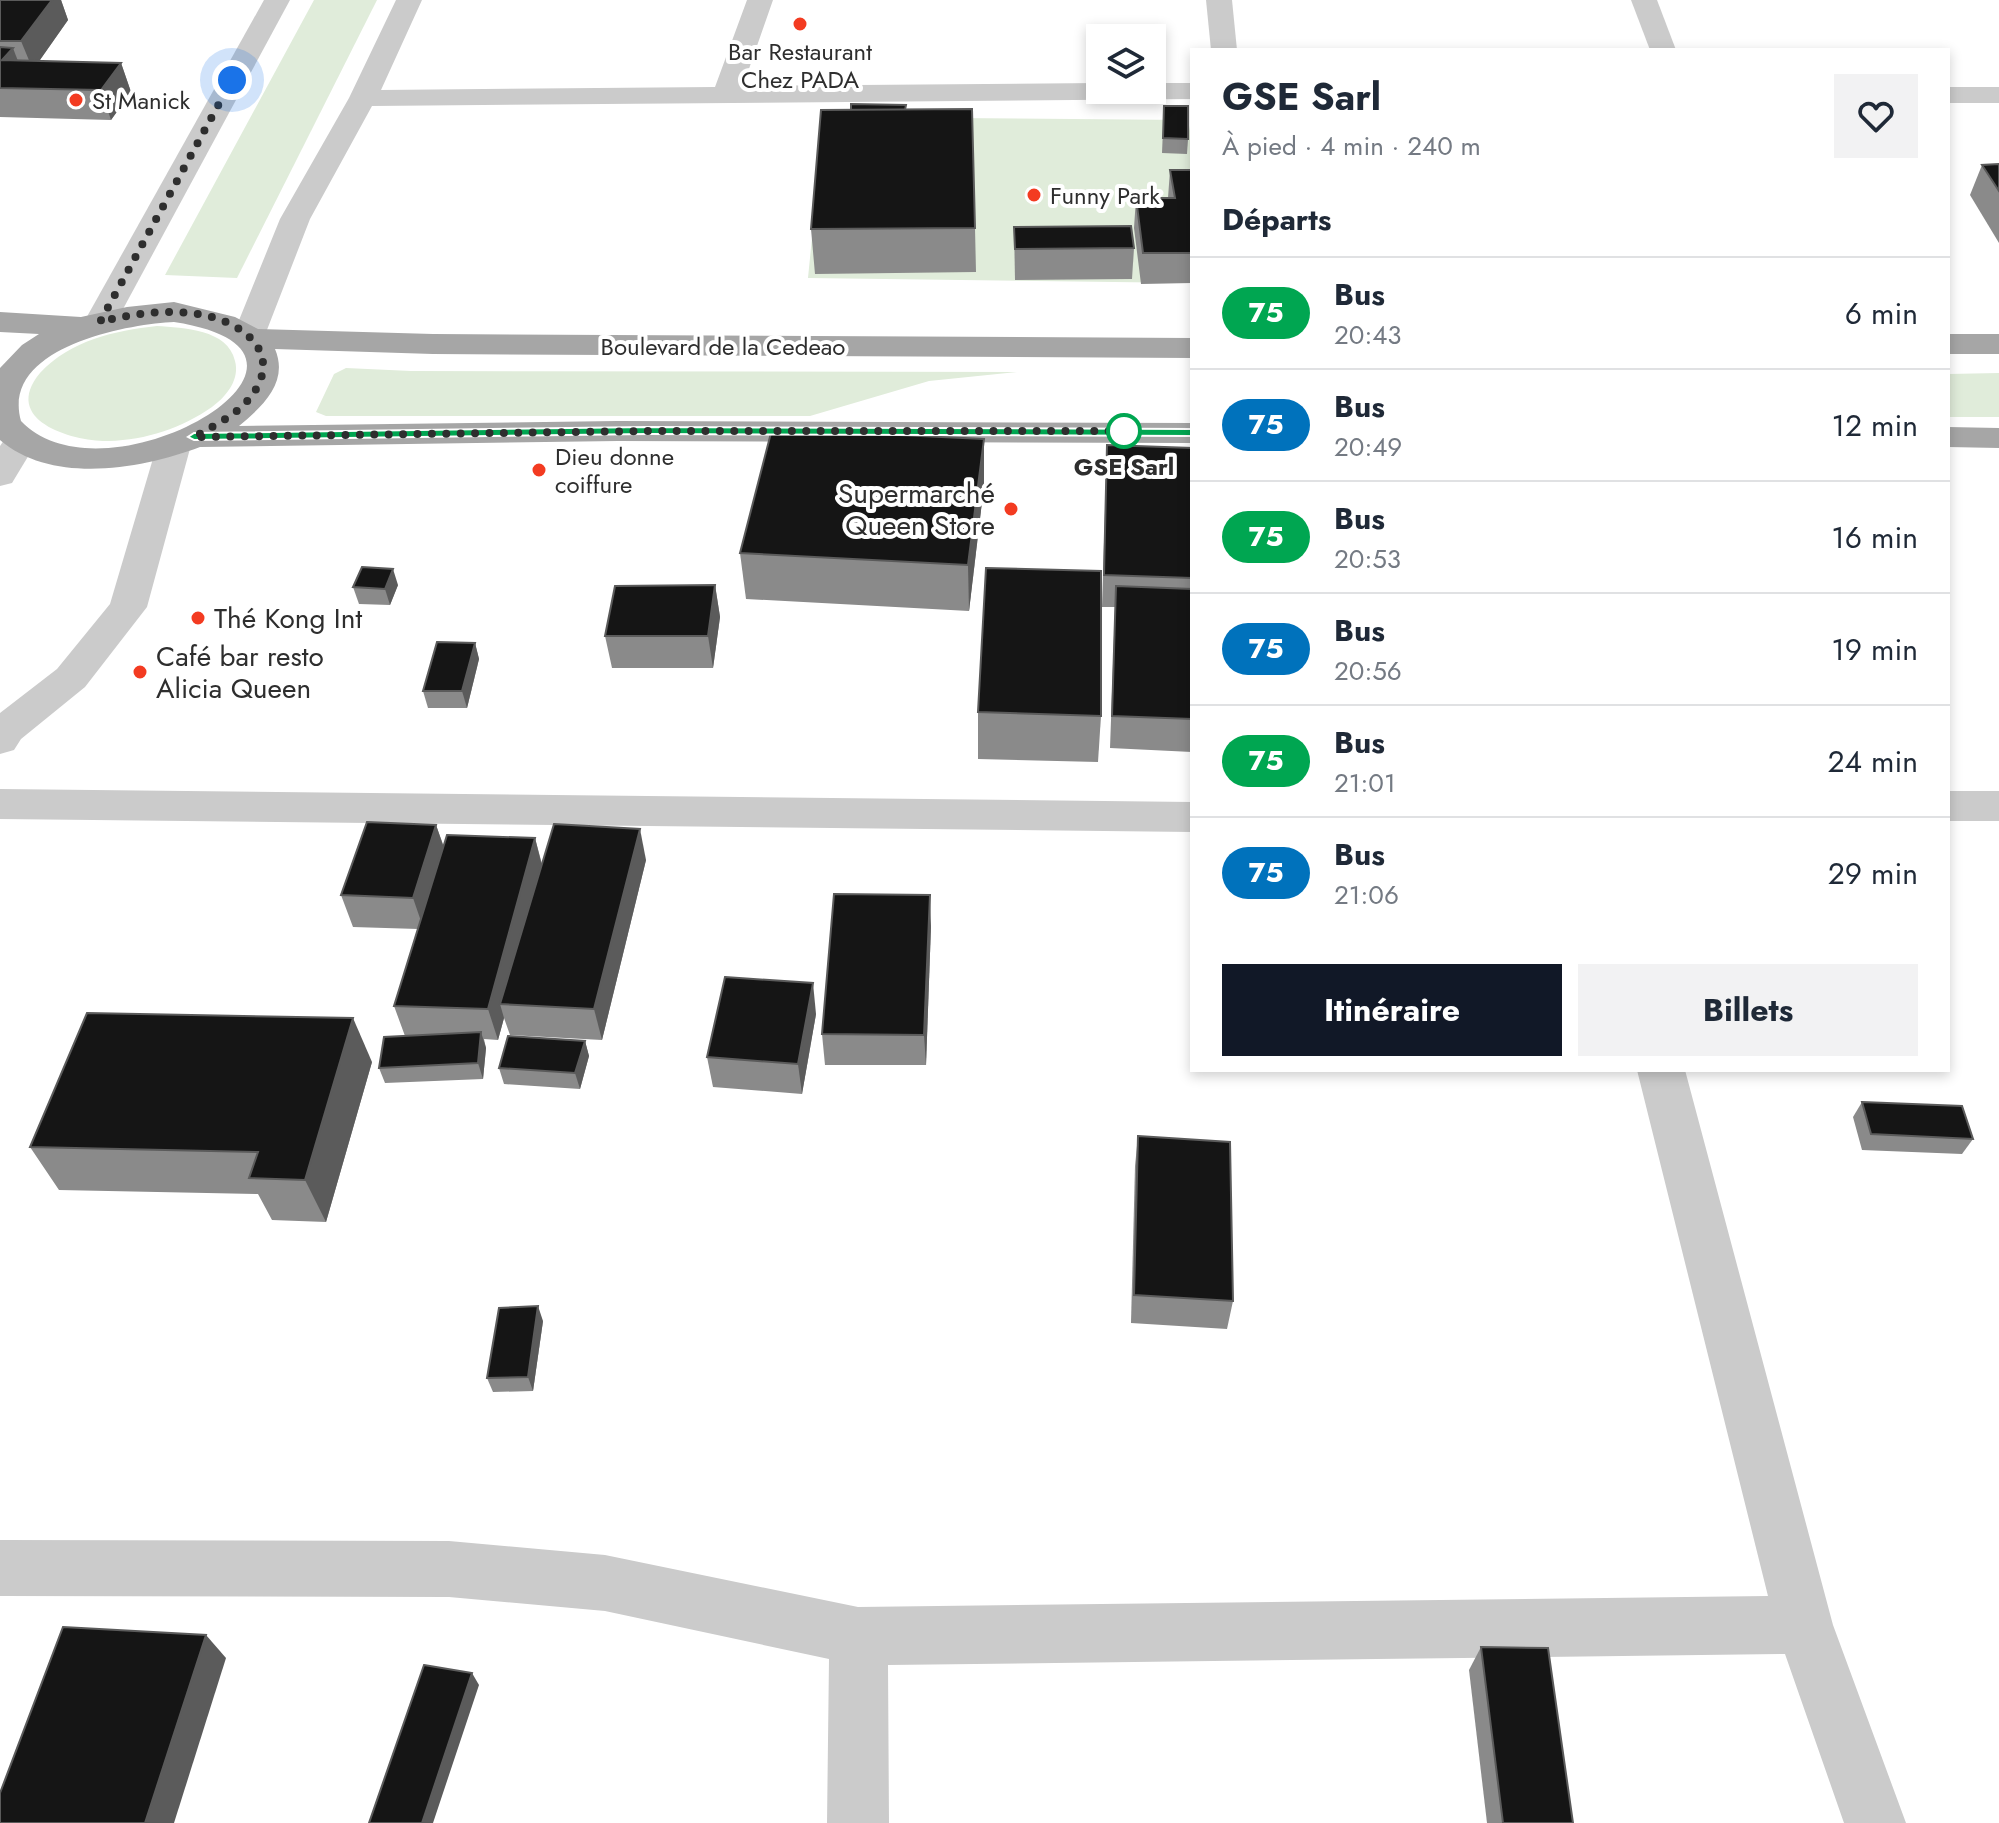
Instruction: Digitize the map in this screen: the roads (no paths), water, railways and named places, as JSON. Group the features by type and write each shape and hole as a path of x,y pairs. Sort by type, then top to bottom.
{"main road":[{"path":"0,322 92,324 150,313 197,314 235,325 252,337 263,357 262,378 249,399 226,420 184,441 140,453 72,456 12,437 2,418 0,398 9,378 27,358 52,341 92,324"},
{"name":"Boulevard de la Cedeao","path":"252,337 433,344 1190,348"},
{"path":"1950,344 1999,344"},
{"path":"184,441 634,431 1190,433"},
{"path":"1950,437 1999,438"}],"street":[{"path":"92,324 277,0"},
{"path":"252,337 295,219 363,98 409,0"},
{"path":"726,95 760,0"},
{"path":"1219,0 1224,48"},
{"path":"1644,0 1662,48"},
{"path":"363,98 1190,91"},
{"path":"1950,95 1999,95"},
{"path":"0,475 12,437"},
{"path":"1,732 71,678 128,607 184,441"},
{"path":"0,804 1190,817"},
{"path":"1950,806 1999,806"},
{"path":"1662,1072 1804,1625 1875,1823"},
{"path":"0,1568 449,1569 605,1583 858,1636 1804,1625"},
{"path":"858,1636 858,1823"}],"place":[{"name":"Bar Restaurant Chez PADA","path":"800,24"},
{"name":"St Manick","path":"76,100"},
{"name":"Funny Park","path":"1034,195"},
{"name":"GSE Sarl","path":"1124,431"},
{"name":"Dieu donne coiffure","path":"539,470"},
{"name":"Supermarché Queen Store","path":"1011,509"},
{"name":"Thé Kong Int","path":"198,618"},
{"name":"Café bar resto Alicia Queen","path":"140,672"}]}
